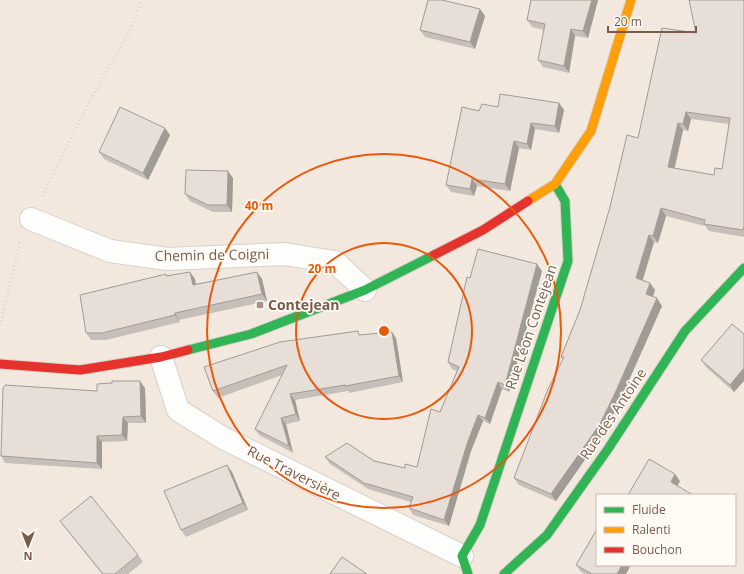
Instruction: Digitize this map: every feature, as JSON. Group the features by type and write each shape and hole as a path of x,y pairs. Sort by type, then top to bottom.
{"street":[{"path":"0,364 80,370 161,357 250,334 365,290 482,230 555,184 591,131 631,0"},
{"name":"Rue Léon Contejean","path":"465,565 480,525 568,261 565,202 555,184"},
{"name":"Chemin de Coigni","path":"30,219 110,251 160,258 284,254 335,262 365,290"},
{"name":"Rue des Antoine","path":"504,574 547,535 608,449 685,331 744,268"},
{"name":"Rue Traversière","path":"161,357 178,410 223,438 465,565"}],"path":[{"path":"0,325 21,237 100,83 117,56 138,12 141,0"}],"shaded area":[{"path":"0,0 744,0 744,574 0,574"}],"building":[{"path":"428,0 442,0 480,9 470,42 420,30"},
{"path":"531,0 592,0 583,31 571,29 564,66 538,60 545,24 527,20"},
{"path":"689,0 744,0 743,230 704,224 705,220 661,208 653,236 649,235 636,278 650,283 646,294 657,298 600,424 551,494 514,478 548,389 564,357 561,357 580,310 610,207 627,135 638,138 662,28 696,33","holes":["686,112 730,118 722,169 715,168 714,175 668,167 678,123 683,124"]},
{"path":"500,94 559,103 555,126 531,123 527,144 514,141 505,184 472,179 470,189 446,185 462,107 479,111 482,104 498,107"},
{"path":"120,107 165,128 143,173 99,152"},
{"path":"186,170 228,171 227,205 208,205 185,194"},
{"path":"478,249 537,264 505,385 498,382 485,418 478,415 467,444 444,520 409,508 413,497 364,483 325,457 347,443 374,461 405,468 405,464 417,467 431,409 440,412 459,367 448,362 467,277 470,278"},
{"path":"190,272 193,285 257,272 262,294 175,313 175,315 102,333 86,333 80,295 166,274 166,276"},
{"path":"732,324 744,334 744,368 730,385 701,360"},
{"path":"358,331 359,335 392,332 399,376 290,394 296,414 281,418 289,446 255,429 287,365 213,391 204,367 280,342"},
{"path":"112,381 140,381 141,416 123,417 122,435 97,436 97,463 1,456 3,388 5,385 97,391 97,384 112,383"},
{"path":"649,459 675,474 671,482 691,494 629,494"},
{"path":"227,465 243,503 181,530 164,491"},
{"path":"91,496 138,555 115,574 103,574 60,521"},
{"path":"596,531 596,566 621,566 617,574 592,574 576,565"},
{"path":"342,557 367,574 330,574"}],"traffic: fast":[{"path":"468,574 462,556 480,525 568,261 565,201 555,184"},
{"path":"188,350 251,334 365,290 434,255"},
{"path":"504,574 547,535 608,449 685,331 744,268"}],"traffic: slow":[{"path":"528,201 555,184 591,131 631,0"}],"traffic: jam":[{"path":"434,255 483,230 528,201"},
{"path":"0,364 80,370 161,357 188,350"}],"place":[{"name":"Contejean","path":"260,305"}]}
